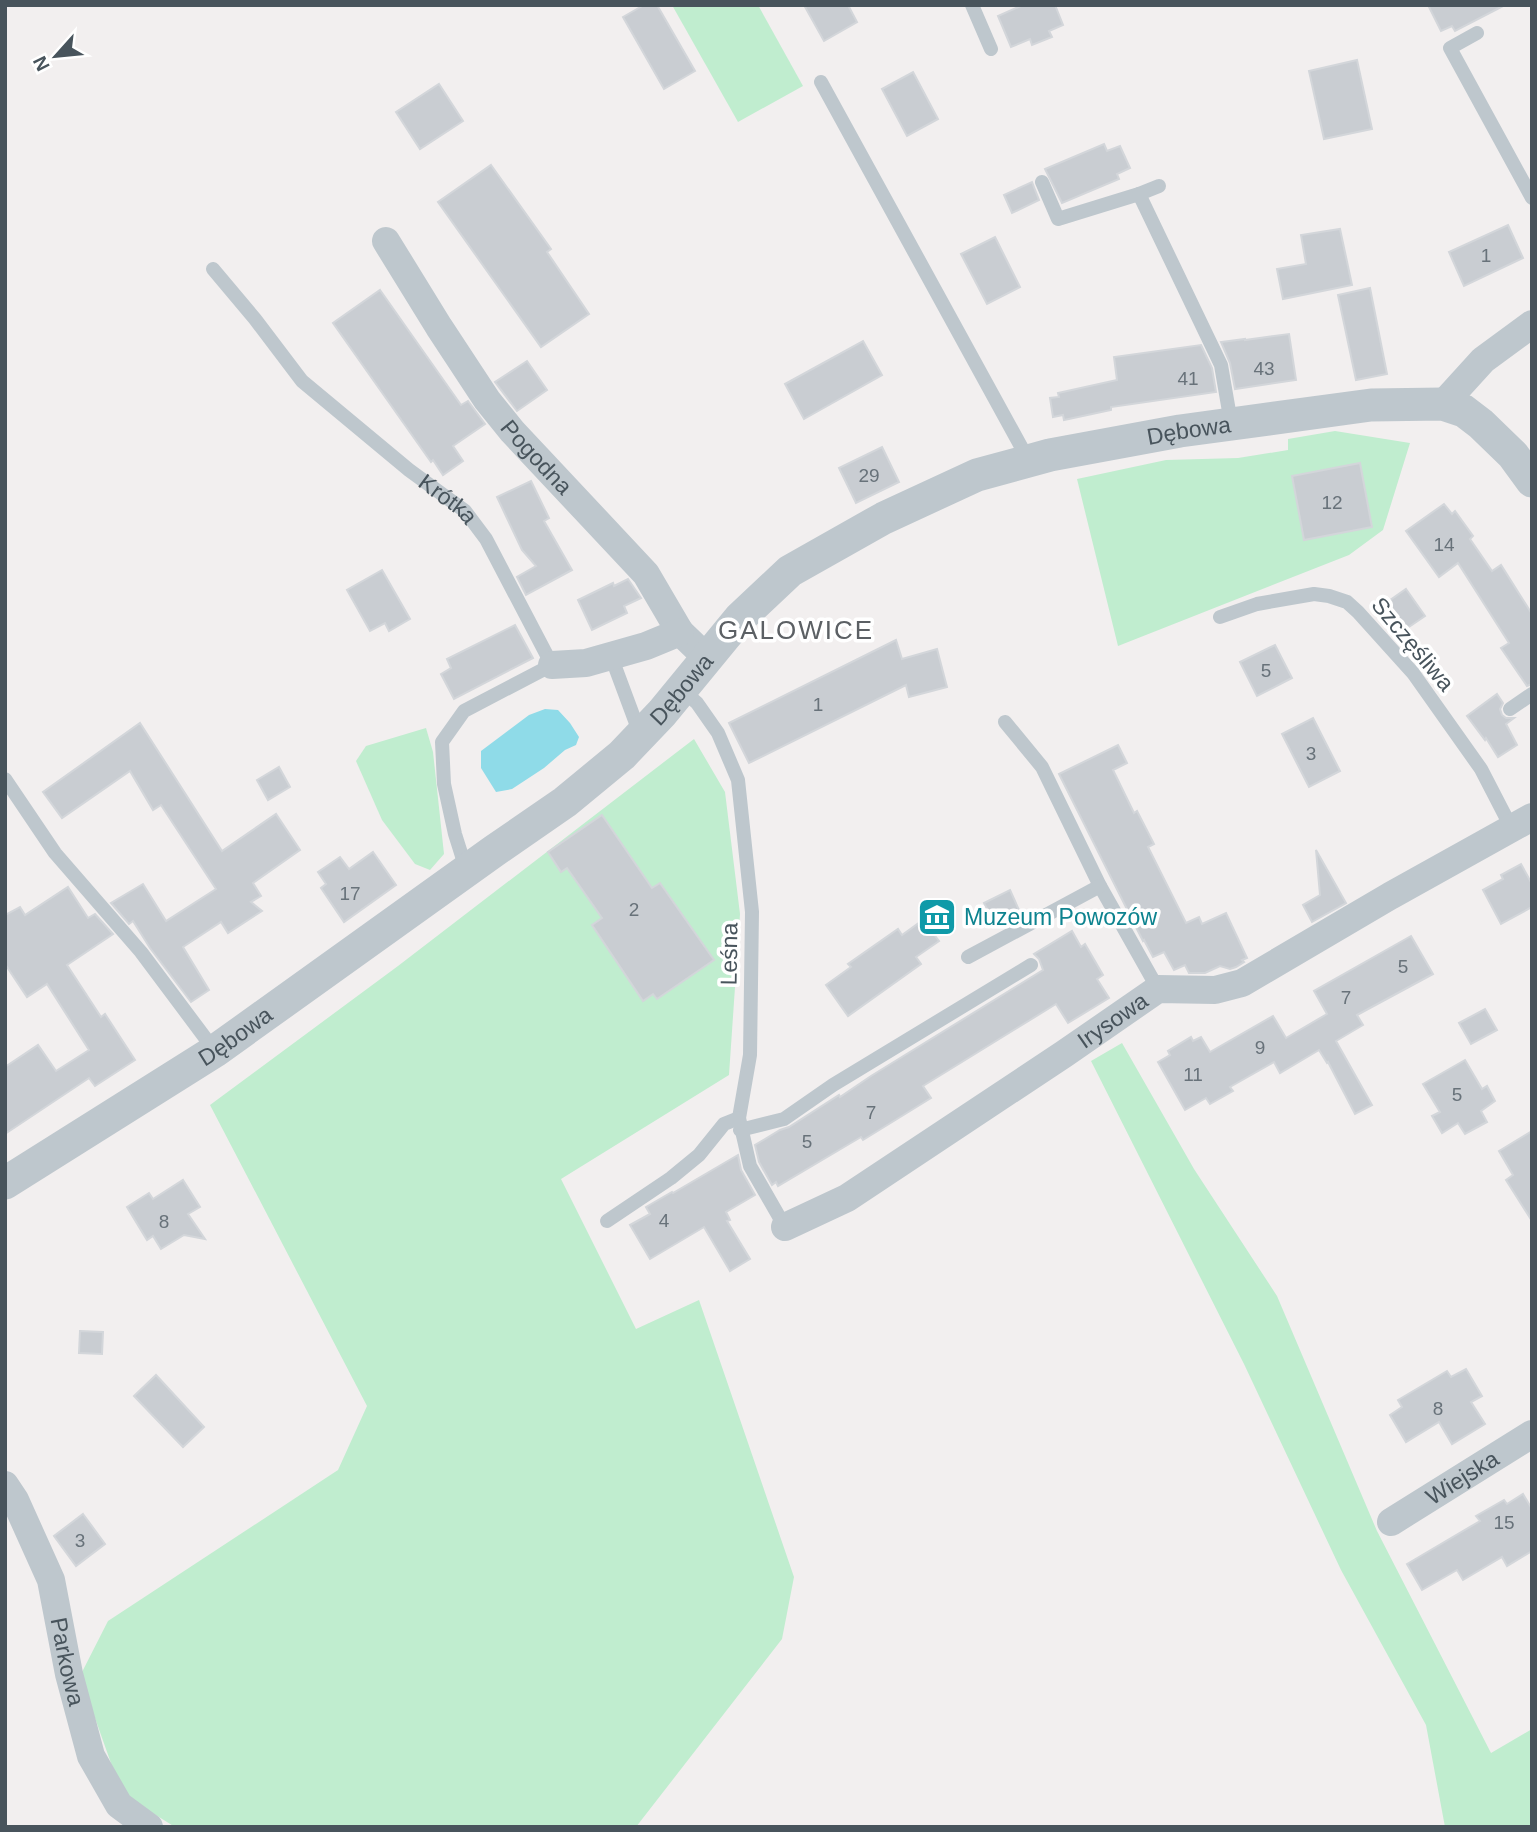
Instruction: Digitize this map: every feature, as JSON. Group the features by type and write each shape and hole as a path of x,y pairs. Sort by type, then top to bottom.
{"street":[{"name":"Pogodna","path":"386,241 487,400 512,431 646,574 680,632 707,658"},
{"path":"1443,404 1483,360 1532,324"},
{"name":"Dębowa","path":"5,1183 215,1051 565,802 622,755 740,618 790,571 884,518 977,475 1134,438 1231,423 1371,405 1443,404 1464,411 1481,424 1513,455 1532,481"},
{"path":"552,665 586,663 646,646 680,632"},
{"name":"Irysowa","path":"785,1227 847,1198 1158,989 1215,990 1242,983 1390,896 1522,823"},
{"name":"Wiejska","path":"1391,1522 1532,1434"},
{"name":"Parkowa","path":"5,1485 15,1500 51,1580 69,1674 91,1756 119,1805 149,1827"}],"lane":[{"path":"972,5 991,49"},
{"path":"1477,33 1450,48 1532,198"},
{"path":"821,82 1029,461"},
{"path":"1042,182 1058,219 1159,187"},
{"path":"1139,194 1221,365 1231,423"},
{"name":"Krótka","path":"213,269 256,319 302,381 409,470 465,511 486,539 552,665"},
{"name":"Szczęśliwa","path":"1220,617 1257,604 1314,594 1347,602 1413,673 1522,823"},
{"path":"611,656 641,735"},
{"path":"467,871 444,784 442,741 464,711 552,665"},
{"name":"Leśna","path":"681,689 697,703 718,733 738,780 752,912 750,1055 739,1124 750,1166 785,1227"},
{"path":"1510,709 1532,694"},
{"path":"1005,722 1042,767 1100,886 1158,989"},
{"path":"5,779 55,853 141,952 215,1051"},
{"path":"968,957 1100,886"},
{"path":"607,1221 671,1178 699,1155 724,1124 784,1119 1031,965"}],"green space":[{"path":"672,5 758,5 803,86 738,122"},
{"path":"1335,431 1410,443 1383,530 1349,555 1118,646 1077,479 1166,460 1238,458 1288,450 1288,439"},
{"path":"426,728 433,752 444,854 430,870 415,864 382,820 356,761 366,746"},
{"path":"694,739 725,792 740,914 729,1075 561,1179 636,1329 699,1300 794,1577 782,1639 636,1827 175,1827 122,1794 80,1676 108,1621 338,1470 367,1406 210,1105 398,966"},
{"path":"1122,1043 1194,1169 1277,1296 1377,1531 1491,1753 1532,1729 1532,1827 1445,1827 1426,1725 1341,1570 1244,1364 1091,1061"}],"water":[{"path":"545,709 558,710 570,723 579,737 576,745 565,750 512,789 496,792 481,768 481,751 529,715"}],"building":[{"path":"644,5 657,5 695,71 664,89 623,17"},
{"path":"804,5 848,5 857,22 824,41"},
{"path":"1023,5 1055,5 1063,25 1049,31 1052,37 1032,45 1030,39 1011,47 998,16"},
{"path":"1428,5 1505,5 1455,31 1452,26 1441,31"},
{"path":"1357,60 1372,129 1324,139 1309,71"},
{"path":"913,72 938,119 907,136 882,89"},
{"path":"439,84 463,121 420,149 396,112"},
{"path":"1104,144 1107,151 1120,146 1130,168 1117,174 1119,179 1062,203 1045,169"},
{"path":"491,165 551,249 547,252 589,314 541,347 438,202"},
{"path":"1032,182 1039,200 1012,213 1004,195"},
{"path":"1508,225 1523,258 1464,286 1449,252"},
{"path":"1340,229 1352,285 1283,299 1277,269 1306,264 1301,235"},
{"path":"995,237 1020,287 987,304 961,254"},
{"path":"1370,288 1387,374 1356,380 1338,295"},
{"path":"380,290 461,405 468,401 485,424 453,446 463,461 443,475 333,323"},
{"path":"1289,334 1296,380 1235,389 1230,363 1221,342"},
{"path":"863,341 882,375 804,419 785,384"},
{"path":"1201,345 1212,368 1216,392 1111,407 1111,410 1064,420 1063,415 1053,417 1050,398 1059,397 1058,393 1117,380 1114,357"},
{"path":"527,361 547,390 517,411 495,382"},
{"path":"882,447 899,482 856,503 839,468"},
{"path":"1360,463 1372,527 1304,540 1292,476"},
{"path":"531,481 549,518 544,521 572,570 526,595 517,577 536,566 522,550 497,497"},
{"path":"1444,504 1452,514 1455,511 1473,536 1470,539 1492,571 1501,565 1532,614 1532,684 1527,686 1501,648 1509,643 1458,563 1439,577 1406,531"},
{"path":"382,570 410,619 389,631 385,623 370,631 347,590"},
{"path":"628,579 641,598 624,606 627,613 592,630 578,600 613,583 614,586"},
{"path":"1406,589 1425,616 1406,629 1386,603"},
{"path":"515,625 533,658 454,699 441,674 451,668 447,659"},
{"path":"896,640 902,659 937,649 947,687 909,697 906,685 749,763 729,723"},
{"path":"1275,645 1292,678 1257,696 1240,662"},
{"path":"1497,694 1503,703 1500,709 1502,715 1514,718 1506,724 1517,745 1498,757 1467,716"},
{"path":"1313,718 1340,771 1309,787 1282,734"},
{"path":"140,723 222,851 276,814 300,850 253,883 261,896 251,902 262,911 228,933 221,922 183,947 209,990 191,1002 133,921 129,924 111,903 143,884 166,921 216,889 161,805 153,810 130,771 62,818 43,792"},
{"path":"1118,745 1127,763 1113,770 1134,813 1137,811 1154,844 1148,847 1186,923 1199,917 1202,924 1226,913 1247,958 1236,967 1230,969 1220,966 1205,973 1189,973 1185,965 1174,970 1164,952 1153,957 1143,941 1059,774"},
{"path":"279,767 290,787 268,800 257,780"},
{"path":"602,815 652,888 660,883 714,960 657,999 653,994 643,1001 592,925 602,918 567,868 561,872 548,852"},
{"path":"1316,850 1346,903 1312,922 1303,905 1320,895"},
{"path":"373,852 396,885 344,922 321,888 326,884 318,872 340,857 349,869"},
{"path":"1521,864 1532,884 1532,907 1501,924 1483,890 1503,879 1501,875"},
{"path":"68,887 88,918 95,914 113,934 67,965 101,1017 105,1014 135,1060 95,1086 89,1078 5,1134 5,1067 38,1045 56,1071 89,1050 47,984 27,997 5,964 5,915 20,907 25,915"},
{"path":"1010,890 1019,910 994,922 984,903"},
{"path":"923,920 939,941 916,957 921,964 848,1016 826,985 851,967 848,964 898,929 902,935"},
{"path":"1072,931 1081,947 1085,944 1103,975 1097,979 1109,998 1068,1023 1056,1004 923,1086 931,1098 863,1140 861,1137 778,1186 776,1182 772,1185 759,1162 755,1145 839,1095 840,1097 1043,970 1034,954"},
{"path":"1411,936 1433,974 1357,1015 1363,1025 1336,1041 1372,1105 1355,1114 1319,1050 1280,1073 1274,1062 1230,1087 1233,1091 1210,1104 1206,1098 1185,1110 1158,1062 1170,1055 1168,1051 1191,1037 1193,1041 1201,1037 1210,1052 1273,1016 1286,1038 1327,1014 1314,991"},
{"path":"1485,1009 1497,1030 1471,1044 1459,1023"},
{"path":"1465,1060 1482,1089 1487,1086 1495,1101 1481,1111 1487,1122 1465,1134 1458,1123 1442,1133 1432,1116 1440,1112 1423,1084"},
{"path":"1532,1131 1532,1221 1506,1180 1513,1175 1499,1151"},
{"path":"738,1155 741,1170 755,1195 726,1212 730,1220 727,1221 750,1259 730,1271 704,1227 650,1259 630,1225 650,1214 646,1207"},
{"path":"183,1180 200,1207 188,1214 205,1239 184,1235 161,1249 153,1236 147,1240 127,1207 149,1193 153,1199"},
{"path":"80,1331 103,1332 102,1354 79,1353"},
{"path":"1466,1369 1482,1396 1471,1402 1485,1424 1452,1444 1439,1422 1406,1442 1390,1415 1402,1407 1398,1400 1447,1371 1451,1377"},
{"path":"156,1375 204,1427 183,1447 134,1396"},
{"path":"1523,1494 1532,1509 1532,1551 1507,1566 1502,1557 1463,1580 1457,1570 1422,1590 1407,1564 1480,1521 1476,1516 1504,1500 1507,1504"},
{"path":"83,1514 105,1544 76,1566 54,1536"}],"place":[{"name":"Muzeum Powozów","path":"937,917"}],"district":[{"name":"GALOWICE","path":"796,630"}]}
